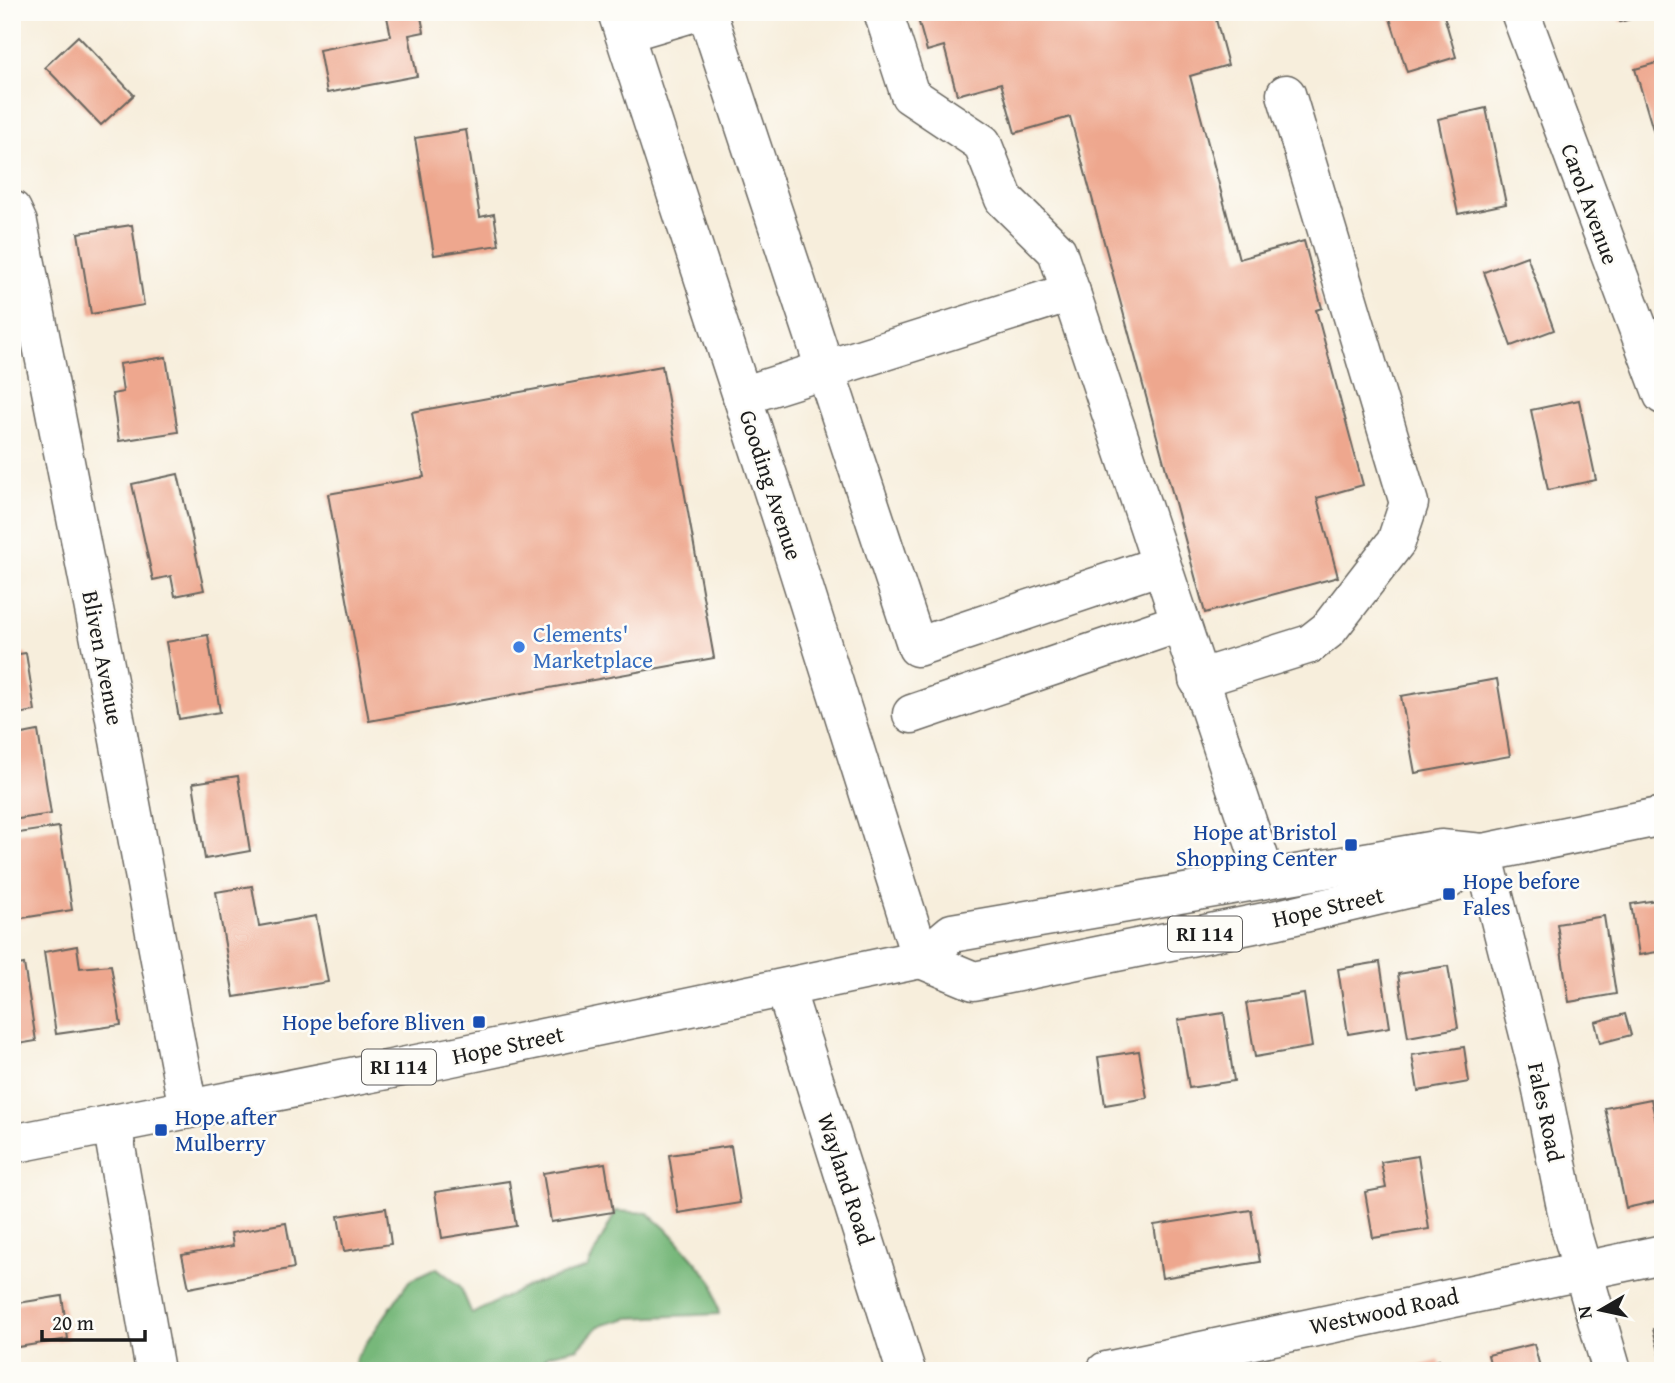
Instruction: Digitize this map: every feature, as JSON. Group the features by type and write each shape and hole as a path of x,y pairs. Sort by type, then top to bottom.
{"main road":[{"path":"621,23 695,12"},
{"path":"707,12 917,647 1161,565"},
{"path":"883,12 911,95 982,143 1004,199 1057,251 1266,878"},
{"name":"Carol Avenue","path":"1520,12 1663,394"},
{"name":"Gooding Avenue","path":"621,23 921,959"},
{"path":"1198,679 1310,644 1328,630 1396,542 1409,503 1286,94"},
{"name":"Bliven Avenue","path":"12,209 18,223 103,652 188,1109"},
{"path":"742,396 1071,292"},
{"path":"912,714 1179,623"},
{"name":"Hope Street","path":"12,1144 921,959 952,933 1441,849 1483,853 1663,816"},
{"name":"Hope Street","path":"921,959 974,981 1274,920 1449,879 1483,853"},
{"name":"Fales Road","path":"1483,853 1538,1070 1570,1227 1612,1371"},
{"name":"Wayland Road","path":"785,988 906,1371"},
{"path":"112,1124 155,1371"},
{"name":"Westwood Road","path":"1106,1371 1191,1362 1467,1293 1663,1254"}],"green space":[{"path":"616,1211 648,1213 672,1234 713,1282 719,1314 629,1318 599,1326 578,1348 548,1355 535,1371 354,1371 356,1358 409,1281 437,1268 460,1286 472,1314 528,1286 587,1268"}],"building":[{"path":"386,12 420,12 424,32 409,35 417,76 327,93 319,50 391,36"},
{"path":"916,12 1214,12 1228,65 1190,76 1239,259 1304,241 1322,308 1316,310 1363,485 1317,498 1338,577 1205,613 1070,117 1015,133 1001,83 957,95 944,46 927,51"},
{"path":"1388,12 1443,12 1456,57 1407,72"},
{"path":"1617,12 1652,12 1652,13 1620,22"},
{"path":"78,36 134,95 101,125 45,67"},
{"path":"1663,61 1663,160 1662,160 1635,69"},
{"path":"1486,108 1506,204 1458,214 1438,119"},
{"path":"466,130 480,217 494,214 499,245 434,255 415,138"},
{"path":"132,225 144,305 91,314 78,233"},
{"path":"1527,256 1554,330 1511,346 1484,272"},
{"path":"166,357 178,432 119,441 112,394 123,392 119,364"},
{"path":"662,366 714,658 369,721 328,494 424,477 412,412"},
{"path":"1579,400 1596,480 1548,490 1531,410"},
{"path":"178,474 204,590 175,596 171,576 153,580 132,484"},
{"path":"208,635 220,712 179,719 166,642"},
{"path":"26,653 35,711 12,715 12,655"},
{"path":"1497,679 1510,756 1415,773 1401,696"},
{"path":"38,731 51,814 12,820 12,736"},
{"path":"238,776 250,851 205,859 193,783"},
{"path":"59,827 72,910 16,919 12,896 12,834"},
{"path":"252,886 259,926 316,916 328,982 234,997 216,892"},
{"path":"1663,899 1663,951 1639,955 1631,904"},
{"path":"1604,916 1616,994 1569,1002 1557,924"},
{"path":"77,946 80,968 111,965 121,1025 56,1034 44,952"},
{"path":"1380,962 1390,1027 1348,1034 1338,969"},
{"path":"24,964 36,1041 12,1045 12,966"},
{"path":"1448,966 1458,1028 1408,1037 1398,974"},
{"path":"1304,994 1312,1047 1255,1057 1246,1003"},
{"path":"1224,1013 1234,1081 1189,1088 1178,1020"},
{"path":"1625,1014 1631,1035 1600,1043 1595,1022"},
{"path":"1464,1047 1469,1082 1418,1091 1412,1055"},
{"path":"1139,1051 1147,1098 1105,1105 1098,1057"},
{"path":"1651,1099 1663,1154 1663,1200 1626,1208 1605,1108"},
{"path":"731,1146 740,1203 678,1213 669,1155"},
{"path":"1418,1156 1429,1229 1373,1238 1365,1192 1386,1188 1381,1162"},
{"path":"605,1163 613,1212 551,1222 543,1173"},
{"path":"509,1181 516,1226 442,1238 435,1192"},
{"path":"386,1208 391,1244 344,1251 338,1216"},
{"path":"1251,1210 1260,1262 1162,1278 1154,1225"},
{"path":"286,1223 294,1268 189,1288 182,1255 233,1246 231,1233"},
{"path":"62,1296 68,1339 12,1348 12,1304"},
{"path":"1663,1327 1663,1362 1662,1362 1653,1329"},
{"path":"1534,1344 1541,1371 1492,1371 1488,1355"},
{"path":"1439,1360 1442,1371 1406,1370"}],"place":[{"name":"Clements' Marketplace","path":"519,647"},
{"name":"Hope at Bristol Shopping Center","path":"1351,845"},
{"name":"Hope before Fales","path":"1449,894"},
{"name":"Hope before Bliven","path":"479,1022"},
{"name":"Hope after Mulberry","path":"161,1130"}]}
